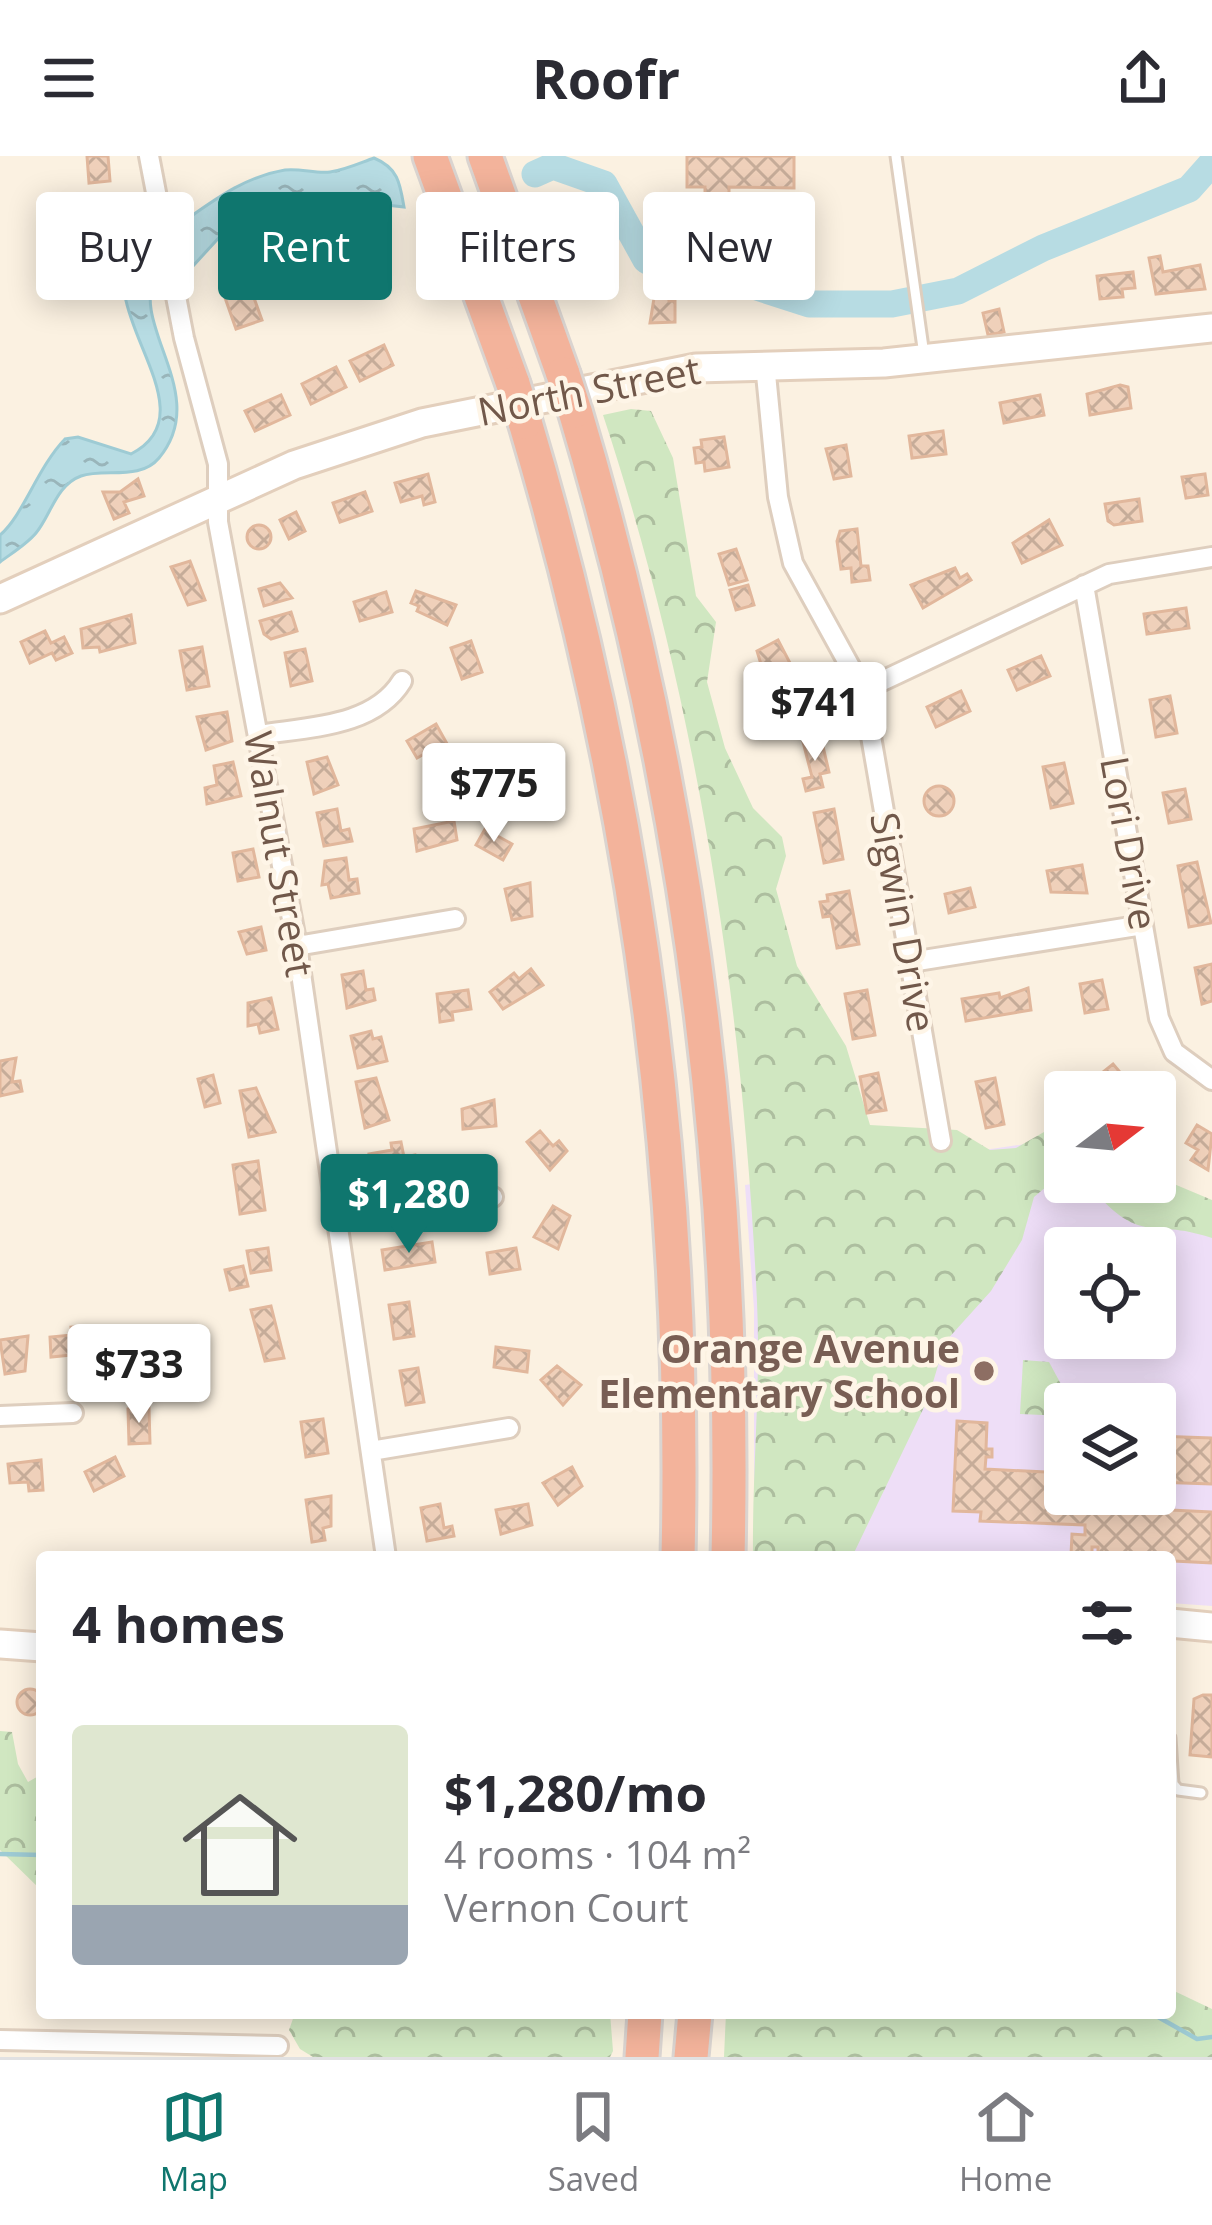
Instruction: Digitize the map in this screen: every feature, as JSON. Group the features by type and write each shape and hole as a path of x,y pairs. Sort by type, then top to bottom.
{"highway":[{"path":"430,156 525,422 596,688 647,972 674,1258 678,1551"},
{"path":"485,156 563,374 647,688 700,989 723,1232 728,1551"},
{"path":"642,2057 645,2019"},
{"path":"692,2057 695,2019"}],"main road":[{"name":"North Street","path":"0,598 294,465 422,423 696,368 925,360 1212,328"},
{"path":"1176,1624 1212,1627"},
{"path":"0,1644 36,1647"}],"street":[{"name":"Walnut Street","path":"149,156 171,275 218,464 218,523 297,946 385,1551"},
{"name":"Sigwin Drive","path":"765,364 778,497 793,563 863,690 940,1141"},
{"path":"863,690 1084,585 1150,563 1212,557"},
{"name":"Lori Drive","path":"1084,585 1167,1042 1189,1067 1212,1080"},
{"path":"259,735 367,715 391,700 402,681"},
{"path":"297,946 455,919"},
{"path":"910,962 1143,925"},
{"path":"337,1221 493,1197"},
{"path":"0,1416 73,1414"},
{"path":"371,1451 509,1428"},
{"path":"0,2040 278,2046"}],"lane":[{"path":"896,156 922,309 925,360"},
{"path":"1176,1788 1201,1792"}],"shaded area":[{"name":"Orange Avenue Elementary School","path":"1044,1141 1044,1203 1173,1203 1212,1223 1212,1606 1176,1603 1176,1551 754,1551 754,1309 745,1185"}],"green space":[{"path":"631,409 651,411 673,458 696,596 716,622 707,682 725,748 753,808 782,837 786,856 776,889 797,966 846,1046 870,1125 957,1130 990,1150 1016,1148 1044,1132 1044,1189 1034,1197 1022,1240 991,1291 945,1342 928,1399 855,1551 753,1551 758,1334 740,1077 710,853 665,631 603,415"},
{"path":"1176,1185 1212,1200 1212,1238 1176,1227 1146,1227 1120,1216 1105,1203 1176,1203"},
{"path":"1023,1360 1049,1362 1060,1383 1044,1383 1044,1415 1020,1414"},
{"path":"0,1731 12,1732 18,1764 28,1782 36,1777 36,1885 0,1850"},
{"path":"1176,1992 1212,2009 1212,2057 724,2057 726,2019 1176,2019"},
{"path":"293,2019 610,2019 613,2051 610,2057 313,2057 300,2049 289,2030"}],"water":[{"path":"374,158 388,166 404,207 392,206 392,192 229,192 285,170 347,168"},
{"path":"217,199 218,239 194,265 194,215"},
{"path":"151,300 174,385 173,434 151,465 73,480 36,533 0,562 0,535 65,439 78,437 131,454 153,436 160,413 157,386 126,302"}],"building":[{"path":"87,156 108,156 110,181 89,183"},
{"path":"687,156 794,156 794,188 729,187 729,192 705,192 705,187 687,187"},
{"path":"1160,256 1163,272 1200,265 1205,289 1156,294 1149,258"},
{"path":"1133,272 1135,288 1122,289 1123,297 1100,299 1097,276"},
{"path":"226,300 255,300 262,320 236,329"},
{"path":"654,300 675,301 675,322 650,323"},
{"path":"999,309 1004,332 988,335 983,313"},
{"path":"384,345 393,365 360,381 350,361"},
{"path":"336,367 346,387 311,404 302,384"},
{"path":"1128,387 1131,408 1090,415 1087,394"},
{"path":"281,395 290,415 255,431 245,411"},
{"path":"1040,395 1044,415 1004,423 1000,403"},
{"path":"943,431 946,454 912,458 909,436"},
{"path":"724,437 729,467 705,471 704,462 696,463 694,448 702,447 701,440"},
{"path":"846,445 851,476 834,479 826,449"},
{"path":"428,474 435,502 424,505 422,496 401,502 395,483"},
{"path":"1205,474 1208,495 1186,498 1182,477"},
{"path":"138,479 144,496 124,502 129,513 114,519 103,492 120,492"},
{"path":"365,492 372,511 340,522 333,503"},
{"path":"1139,499 1142,521 1114,525 1108,521 1105,504"},
{"path":"296,512 305,531 289,539 280,520"},
{"path":"1049,520 1062,545 1022,563 1013,543"},
{"path":"259,525 271,537 259,549 247,537"},
{"path":"857,529 861,566 868,566 870,580 852,582 851,568 841,569 837,541 840,531"},
{"path":"736,549 747,580 729,585 719,554"},
{"path":"190,561 205,600 188,605 171,567"},
{"path":"955,568 960,578 967,574 971,580 923,608 911,585"},
{"path":"280,583 292,598 264,606 259,589"},
{"path":"748,585 754,605 736,610 730,590"},
{"path":"416,591 456,605 447,625 417,611 419,606 411,603"},
{"path":"386,592 392,612 360,621 354,602"},
{"path":"1186,608 1189,628 1147,634 1144,614"},
{"path":"291,612 297,631 271,639 264,634 260,621"},
{"path":"131,615 135,643 100,652 99,647 83,648 81,629"},
{"path":"45,631 51,643 64,637 72,653 56,660 52,653 30,663 21,642"},
{"path":"778,640 792,667 766,681 757,651"},
{"path":"471,641 482,672 462,679 451,648"},
{"path":"202,647 209,686 187,690 180,651"},
{"path":"305,649 312,681 291,686 285,653"},
{"path":"1041,656 1050,676 1017,690 1008,670"},
{"path":"961,691 970,711 936,727 927,707"},
{"path":"1170,696 1177,733 1156,737 1150,700"},
{"path":"227,712 232,741 206,750 197,717"},
{"path":"436,724 451,751 441,757 435,748 417,758 407,741"},
{"path":"821,738 829,772 820,774 823,787 806,791 803,779 812,777 803,742"},
{"path":"327,757 338,785 314,794 307,762"},
{"path":"233,762 241,796 207,804 205,788 217,785 214,766"},
{"path":"1064,763 1073,803 1051,808 1043,767"},
{"path":"939,786 954,801 939,816 924,801"},
{"path":"1185,789 1191,819 1169,823 1163,793"},
{"path":"337,809 341,831 349,829 352,841 324,846 317,813"},
{"path":"834,809 843,859 824,863 814,813"},
{"path":"454,821 457,840 417,851 414,829"},
{"path":"485,829 512,844 503,860 476,845"},
{"path":"253,849 259,877 238,881 233,853"},
{"path":"346,858 349,880 357,879 359,893 331,898 328,884 322,885 325,861"},
{"path":"1197,862 1211,923 1189,927 1178,866"},
{"path":"1082,865 1087,893 1051,892 1047,871"},
{"path":"530,883 532,916 512,920 505,889"},
{"path":"970,888 975,907 949,913 945,894"},
{"path":"849,891 859,944 837,948 831,916 823,917 820,902 828,901 827,895"},
{"path":"261,927 266,950 247,954 239,932"},
{"path":"1212,964 1212,1001 1202,1004 1195,968"},
{"path":"531,969 543,985 503,1009 490,992 514,973 519,979"},
{"path":"363,971 366,990 373,989 375,1000 347,1008 342,975"},
{"path":"1102,980 1108,1009 1085,1013 1080,984"},
{"path":"1028,988 1031,1010 966,1021 962,999 999,993 1000,998"},
{"path":"468,990 471,1009 452,1012 453,1020 440,1022 437,994"},
{"path":"867,990 875,1035 853,1039 845,994"},
{"path":"271,998 278,1029 260,1033 258,1024 248,1026 248,1003"},
{"path":"371,1031 373,1039 381,1037 387,1061 358,1068 351,1036"},
{"path":"16,1058 12,1082 20,1081 22,1091 0,1096 0,1061"},
{"path":"878,1073 886,1110 867,1113 860,1077"},
{"path":"213,1075 220,1103 205,1107 198,1079"},
{"path":"376,1078 389,1120 365,1128 356,1082"},
{"path":"995,1078 1004,1124 986,1128 976,1082"},
{"path":"256,1088 275,1132 249,1137 240,1091"},
{"path":"494,1100 496,1126 463,1129 462,1109"},
{"path":"1197,1125 1212,1134 1208,1170 1191,1160 1198,1150 1186,1143"},
{"path":"540,1131 553,1146 559,1141 567,1151 550,1170 527,1142"},
{"path":"401,1142 404,1157 415,1155 417,1166 373,1174 369,1154 392,1150 391,1143"},
{"path":"258,1161 265,1210 240,1214 233,1165"},
{"path":"553,1206 570,1216 558,1249 534,1237"},
{"path":"432,1242 435,1262 385,1270 382,1250"},
{"path":"268,1248 271,1270 251,1273 247,1251"},
{"path":"516,1248 520,1269 490,1274 487,1253"},
{"path":"243,1266 248,1286 230,1290 225,1270"},
{"path":"409,1302 414,1336 394,1339 389,1305"},
{"path":"271,1306 284,1358 265,1361 251,1310"},
{"path":"84,1326 84,1335 100,1333 102,1352 51,1357 50,1337 72,1335 71,1327"},
{"path":"28,1336 25,1371 5,1374 0,1340"},
{"path":"496,1347 529,1351 527,1372 494,1367"},
{"path":"557,1366 581,1385 563,1405 541,1380"},
{"path":"418,1368 424,1402 406,1405 400,1371"},
{"path":"149,1408 150,1443 129,1444 128,1409"},
{"path":"323,1419 328,1453 306,1457 301,1422"},
{"path":"957,1421 987,1423 986,1449 992,1449 992,1457 986,1457 985,1469 1044,1472 1044,1515 1212,1512 1212,1563 1176,1561 1176,1551 1098,1551 1092,1547 1092,1551 1071,1551 1072,1534 1085,1535 1085,1525 980,1521 981,1512 953,1511"},
{"path":"1176,1437 1212,1438 1212,1484 1176,1483"},
{"path":"115,1457 124,1476 94,1491 85,1472"},
{"path":"41,1460 43,1490 29,1491 28,1482 10,1483 8,1464"},
{"path":"572,1467 582,1486 558,1505 543,1483"},
{"path":"331,1496 331,1526 323,1528 325,1540 312,1542 306,1500"},
{"path":"440,1504 444,1528 452,1526 454,1536 427,1541 421,1508"},
{"path":"528,1504 532,1525 501,1534 496,1510"},
{"path":"25,1690 35,1690 36,1713 25,1714 18,1707 18,1697"},
{"path":"1212,1695 1212,1757 1190,1755 1194,1699"}],"waterway":[{"path":"535,174 553,166 604,184 646,260 671,274 729,278 809,304 892,304 958,291 1043,248 1189,189 1212,163"},
{"path":"0,1854 36,1855"},
{"path":"1162,2019 1197,2039 1212,2037"}],"place":[{"name":"Orange Avenue Elementary School","path":"984,1371"}]}
